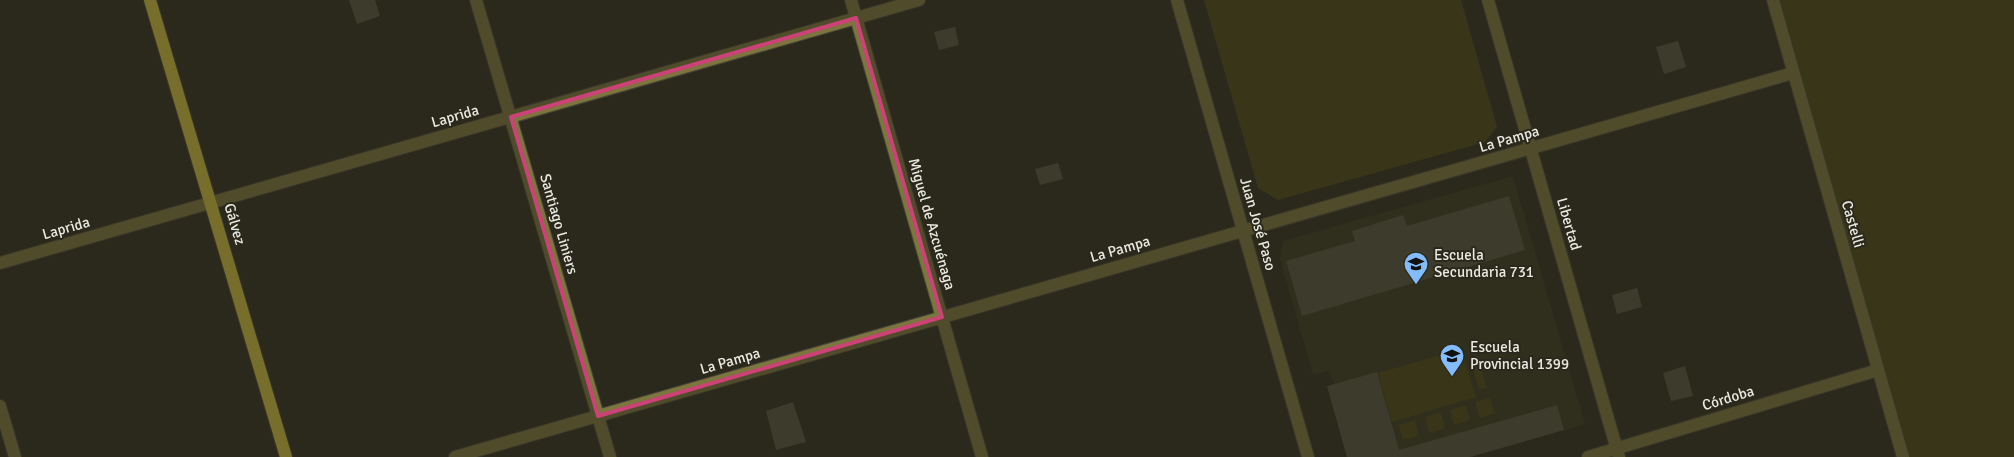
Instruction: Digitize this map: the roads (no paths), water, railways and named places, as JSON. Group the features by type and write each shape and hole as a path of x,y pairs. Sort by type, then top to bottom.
{"main road":[{"name":"Gálvez","path":"150,0 212,203 286,457"}],"street":[{"name":"Santiago Liniers","path":"476,0 610,457"},
{"name":"Miguel de Azcuénaga","path":"851,0 982,457"},
{"name":"Laprida","path":"0,263 919,0"},
{"name":"Juan José Paso","path":"1177,0 1308,457"},
{"name":"Libertad","path":"1488,0 1618,453"},
{"name":"Castelli","path":"1773,0 1903,457"},
{"name":"La Pampa","path":"455,457 1794,73"},
{"name":"Córdoba","path":"1588,457 1618,453 1878,370"},
{"path":"0,406 15,457"}],"place":[{"name":"Escuela Secundaria 731","path":"1416,285"},
{"name":"Escuela Provincial 1399","path":"1452,377"}]}
